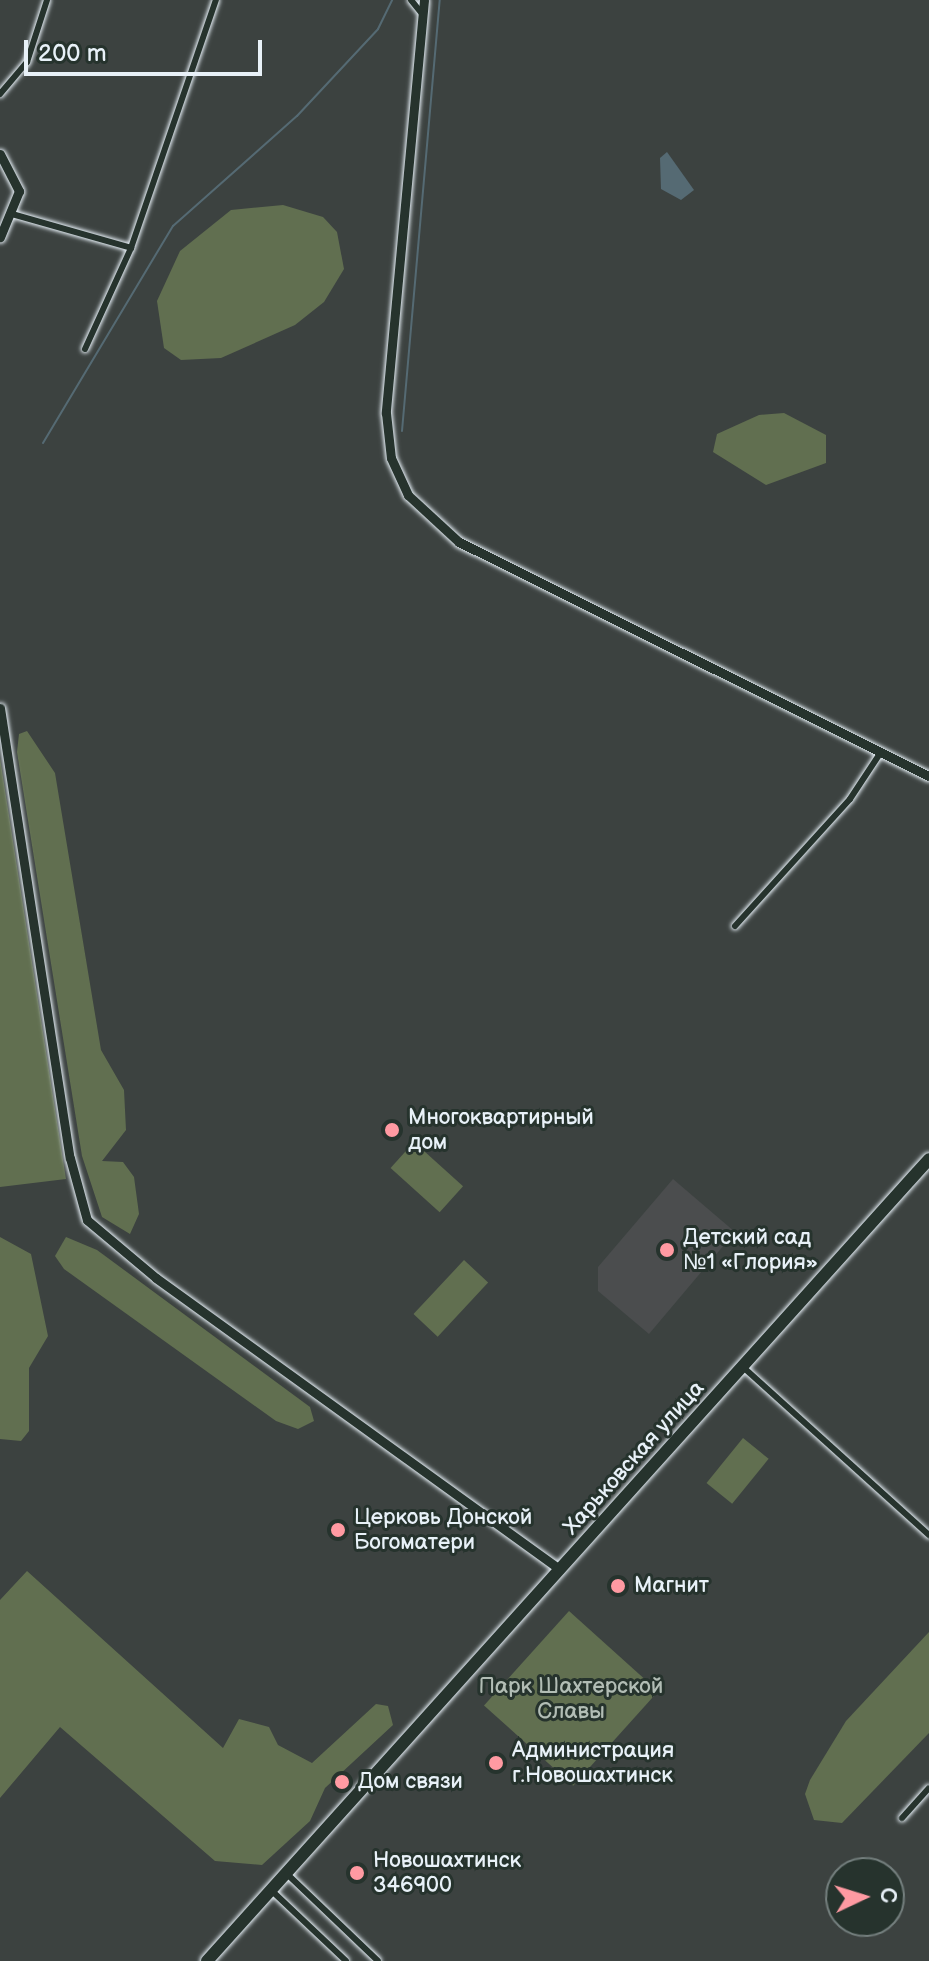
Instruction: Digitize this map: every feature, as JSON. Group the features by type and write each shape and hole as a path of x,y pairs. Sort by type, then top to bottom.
{"highway":[{"name":"Харьковская улица","path":"207,1961 929,1159"}],"street":[{"path":"0,94 27,62 47,0"},
{"path":"85,349 131,248 216,0"},
{"path":"411,0 423,15"},
{"path":"424,0 386,413 391,458 408,495 459,542 929,776"},
{"path":"0,154 19,185 12,214 0,237"},
{"path":"12,214 131,248"},
{"path":"0,708 70,1158 87,1220 156,1278 560,1569"},
{"path":"735,926 850,799 882,751"},
{"path":"743,1367 929,1535"},
{"path":"902,1818 929,1788"},
{"path":"286,1873 378,1961"},
{"path":"271,1890 346,1961"}],"shaded area":[{"name":"Детский сад №1 «Глория»","path":"673,1179 735,1232 649,1334 598,1291 598,1267"}],"green space":[{"path":"283,205 323,217 337,232 344,269 324,302 295,325 221,358 181,360 164,348 157,301 180,251 231,210"},
{"path":"784,413 826,435 826,463 766,485 713,452 717,434 759,415"},
{"path":"27,731 55,773 101,1050 124,1090 126,1130 102,1161 123,1162 134,1177 139,1214 130,1234 102,1217 82,1156 17,752 19,734"},
{"path":"0,758 66,1179 0,1187"},
{"path":"414,1142 463,1186 440,1212 391,1168"},
{"path":"0,1237 31,1254 48,1336 29,1368 29,1431 21,1441 0,1439"},
{"path":"66,1237 97,1250 310,1407 314,1421 298,1429 276,1421 64,1269 55,1256"},
{"path":"464,1260 488,1283 438,1337 414,1314"},
{"path":"743,1438 769,1459 732,1504 706,1483"},
{"path":"27,1571 223,1748 239,1719 269,1727 278,1745 312,1763 376,1704 388,1706 393,1725 325,1788 310,1821 262,1865 215,1861 60,1727 0,1798 0,1600"},
{"name":"Парк Шахтерской Славы","path":"569,1611 658,1691 573,1786 484,1705"},
{"path":"929,1632 929,1733 842,1823 814,1820 805,1794 810,1780 846,1721"}],"water":[{"path":"667,152 694,190 681,200 661,189 660,158"}],"waterway":[{"path":"43,443 173,226 297,116 378,29 392,0"},
{"path":"402,431 440,0"}],"place":[{"name":"Многоквартирный дом","path":"392,1130"},
{"name":"Детский сад №1 «Глория»","path":"667,1250"},
{"name":"Церковь Донской Богоматери","path":"338,1530"},
{"name":"Магнит","path":"618,1586"},
{"name":"Администрация г.Новошахтинск","path":"496,1763"},
{"name":"Дом связи","path":"342,1782"},
{"name":"Новошахтинск 346900","path":"357,1873"}]}
